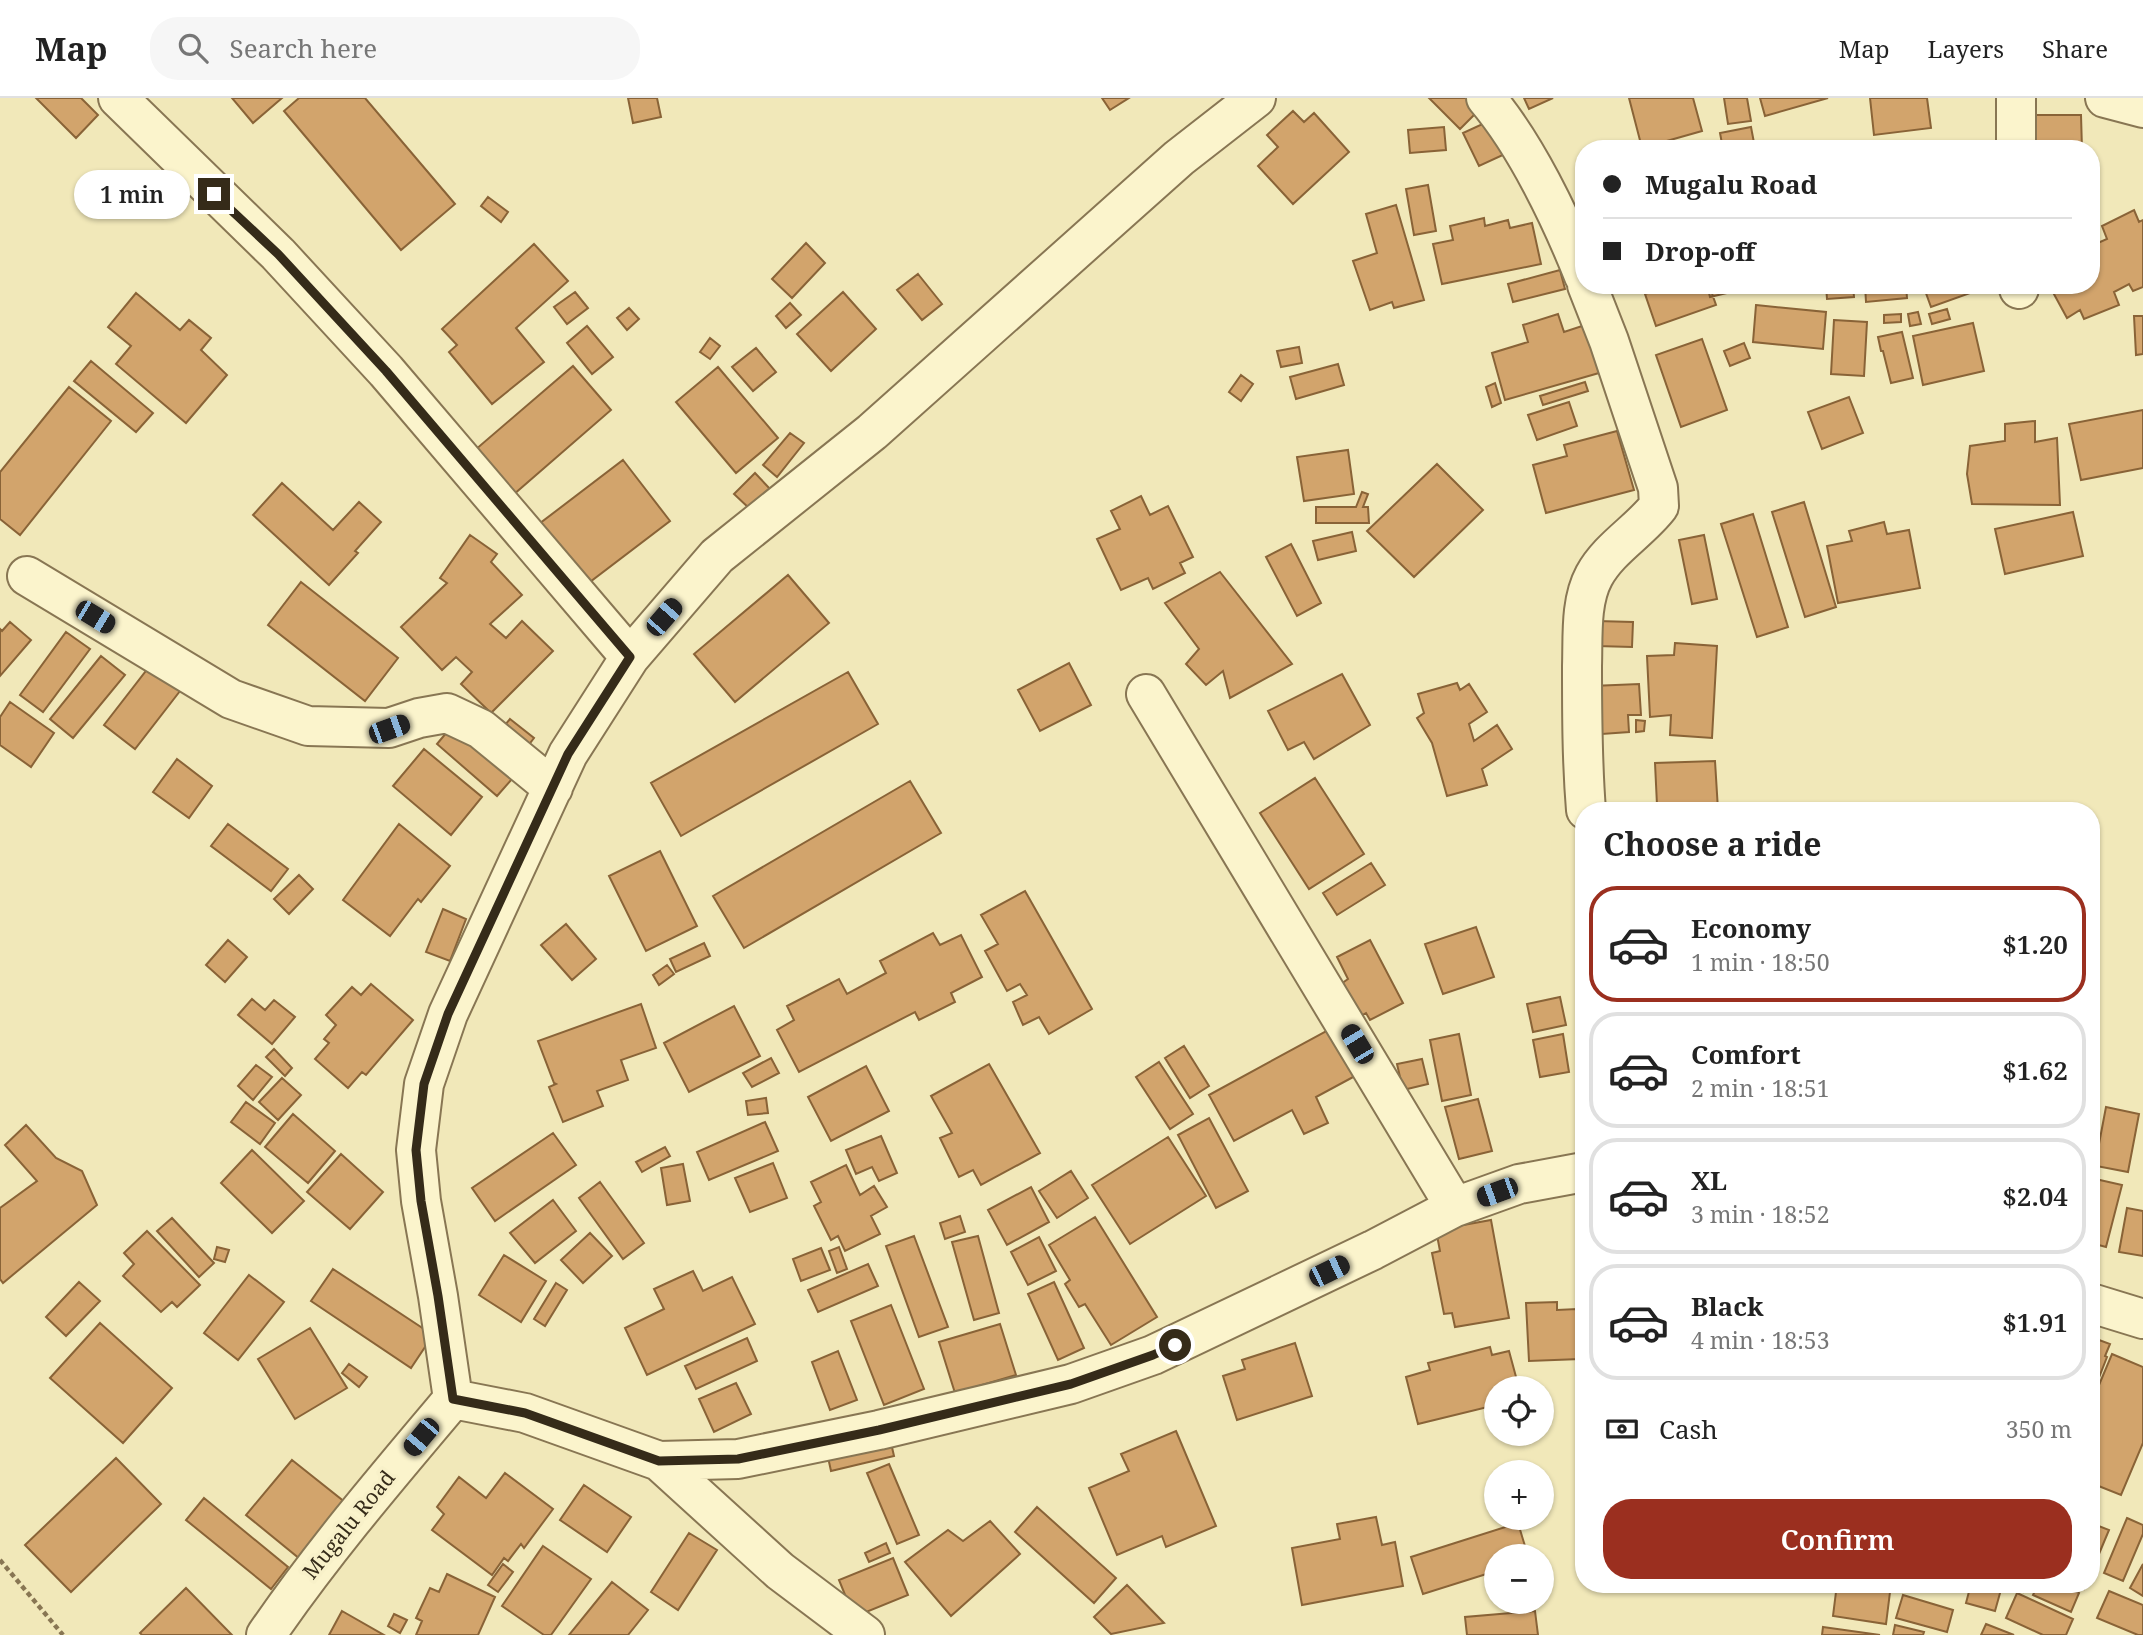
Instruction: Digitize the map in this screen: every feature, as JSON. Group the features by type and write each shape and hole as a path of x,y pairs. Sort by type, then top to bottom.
{"street":[{"path":"118,98 278,254 386,371 630,657"},
{"path":"1256,98 1180,158 872,432 717,556 630,657 568,754 448,1014 424,1084 416,1150 421,1201 453,1399 525,1413 659,1461 738,1459 879,1430 1071,1384 1153,1355 1373,1250 1455,1207 1519,1184 1575,1174"},
{"path":"1486,98 1506,121 1575,253"},
{"path":"2015,98 2016,140"},
{"path":"2105,98 2143,108"},
{"path":"1585,802 1581,748 1587,590 1595,573 1612,553 1635,529 1649,519 1659,506 1658,488 1591,294"},
{"path":"27,576 231,699 307,726 389,729 419,718 447,713 481,729 553,788"},
{"path":"1146,694 1455,1207"},
{"path":"2100,1306 2143,1319"},
{"name":"Mugalu Road","path":"266,1635 300,1585 453,1399"},
{"path":"659,1461 780,1572 865,1635"}],"path":[{"path":"0,1560 63,1635"}],"building":[{"path":"36,98 81,98 98,115 76,138"},
{"path":"232,98 282,98 253,123"},
{"path":"299,98 365,98 455,204 401,250 284,111"},
{"path":"628,98 657,98 661,117 633,123"},
{"path":"1102,98 1129,98 1110,110"},
{"path":"1429,98 1469,98 1480,109 1460,129"},
{"path":"1524,98 1553,98 1529,109"},
{"path":"1629,98 1693,98 1702,131 1670,140 1640,140"},
{"path":"1724,98 1747,98 1751,121 1728,124"},
{"path":"1760,98 1828,98 1765,116"},
{"path":"1870,98 1927,98 1931,128 1874,135"},
{"path":"1293,111 1304,122 1314,113 1349,152 1293,204 1258,166 1278,147 1267,135"},
{"path":"2032,115 2081,115 2082,140 2032,140"},
{"path":"1489,121 1505,154 1479,166 1463,133"},
{"path":"1444,127 1446,150 1410,153 1408,130"},
{"path":"1751,127 1753,140 1721,140 1720,133"},
{"path":"1428,185 1436,231 1414,235 1406,189"},
{"path":"488,197 508,212 501,222 481,206"},
{"path":"1396,205 1424,300 1394,308 1392,302 1370,310 1353,261 1377,253 1366,214"},
{"path":"2134,210 2139,222 2143,220 2143,287 2133,291 2129,284 2114,292 2119,305 2084,319 2080,310 2067,318 2054,294 2100,294 2100,242 2107,239 2102,226"},
{"path":"1484,218 1485,226 1508,220 1510,228 1532,223 1541,264 1442,284 1433,244 1453,240 1450,226"},
{"path":"806,243 825,263 792,298 772,279"},
{"path":"534,244 568,281 516,328 544,362 492,404 449,352 457,345 442,329"},
{"path":"1560,270 1565,289 1513,302 1508,284"},
{"path":"918,274 942,304 922,320 897,290"},
{"path":"575,292 588,308 567,324 554,307"},
{"path":"843,292 876,329 831,371 797,334"},
{"path":"136,293 180,330 189,320 211,338 201,350 227,375 186,423 116,364 131,346 108,327"},
{"path":"1645,294 1712,294 1716,305 1656,326"},
{"path":"1827,294 1854,294 1854,297 1827,299"},
{"path":"1866,294 1907,294 1907,298 1866,302"},
{"path":"1926,294 1967,294 1931,307"},
{"path":"790,303 801,315 786,328 776,316"},
{"path":"1756,305 1826,312 1823,349 1753,342"},
{"path":"629,308 639,319 627,330 617,318"},
{"path":"1947,309 1950,319 1932,324 1929,314"},
{"path":"1918,312 1921,324 1910,326 1908,314"},
{"path":"1558,314 1564,332 1585,325 1599,373 1505,400 1492,353 1528,342 1523,325"},
{"path":"1901,314 1901,322 1884,323 1884,315"},
{"path":"2134,316 2143,316 2143,354 2136,355"},
{"path":"1834,320 1867,322 1864,376 1831,374"},
{"path":"1973,323 1984,371 1923,385 1913,336"},
{"path":"587,326 613,357 592,374 567,343"},
{"path":"1902,332 1913,378 1891,383 1878,337"},
{"path":"710,338 720,346 710,359 700,352"},
{"path":"1702,339 1727,410 1681,427 1656,355"},
{"path":"1744,343 1750,358 1730,366 1724,351"},
{"path":"1299,347 1302,363 1281,367 1277,351"},
{"path":"756,348 776,372 753,391 732,367"},
{"path":"91,361 153,413 136,432 74,381"},
{"path":"1338,364 1344,385 1296,399 1290,377"},
{"path":"573,366 611,410 513,495 475,450"},
{"path":"718,367 778,438 736,473 676,402"},
{"path":"1241,375 1253,384 1241,401 1229,392"},
{"path":"1585,382 1588,391 1543,405 1540,396"},
{"path":"1495,383 1501,403 1492,407 1486,387"},
{"path":"69,387 111,421 20,535 0,519 0,472"},
{"path":"1849,397 1863,433 1822,449 1808,412"},
{"path":"1569,402 1577,426 1537,440 1528,415"},
{"path":"2143,410 2143,468 2081,480 2069,424"},
{"path":"2035,421 2035,442 2057,438 2060,505 1972,504 1967,474 1970,446 2005,441 2005,424"},
{"path":"1617,431 1634,490 1546,513 1533,465 1567,456 1564,445"},
{"path":"790,433 804,443 777,477 763,465"},
{"path":"1348,450 1354,494 1304,501 1297,457"},
{"path":"623,460 670,521 582,588 535,527"},
{"path":"1437,464 1483,510 1414,577 1367,531"},
{"path":"755,473 771,490 751,510 734,494"},
{"path":"282,483 333,530 359,502 381,522 329,585 253,515"},
{"path":"1362,492 1368,494 1363,507 1368,507 1369,523 1316,523 1316,507 1356,507"},
{"path":"1141,496 1150,515 1168,506 1193,557 1180,563 1185,573 1153,589 1148,578 1121,590 1097,539 1120,529 1111,511"},
{"path":"1804,502 1836,607 1805,617 1772,512"},
{"path":"2073,512 2083,556 2005,574 1995,529"},
{"path":"1753,514 1788,627 1757,637 1721,524"},
{"path":"1884,522 1887,534 1909,530 1920,588 1838,603 1827,546 1852,541 1849,531"},
{"path":"1352,532 1356,551 1318,560 1313,541"},
{"path":"470,535 497,554 491,562 522,595 490,624 506,638 522,621 553,651 491,713 461,684 472,672 456,657 442,670 401,627 447,583 440,578"},
{"path":"1704,535 1717,599 1692,604 1679,540"},
{"path":"1291,544 1321,603 1297,616 1266,557"},
{"path":"1220,572 1292,664 1230,698 1223,671 1206,685 1186,664 1199,649 1165,603"},
{"path":"788,575 829,623 735,702 694,654"},
{"path":"301,582 398,658 365,701 268,625"},
{"path":"1597,621 1633,622 1632,647 1597,646"},
{"path":"10,622 31,640 0,676 0,629 2,631"},
{"path":"66,632 90,649 43,712 20,695"},
{"path":"1675,643 1717,646 1712,738 1670,735 1671,715 1650,717 1647,656 1674,655"},
{"path":"101,656 125,675 73,738 50,719"},
{"path":"1069,663 1091,705 1040,731 1018,690"},
{"path":"149,667 180,691 135,749 104,725"},
{"path":"848,672 878,724 681,836 651,783"},
{"path":"1342,674 1370,725 1314,759 1304,742 1288,750 1268,711"},
{"path":"1457,683 1460,690 1469,684 1487,712 1469,724 1474,741 1497,725 1512,749 1482,769 1487,785 1447,796 1432,743 1417,718 1424,713 1418,694"},
{"path":"1639,684 1641,715 1628,715 1629,732 1602,734 1601,717 1592,686"},
{"path":"10,702 54,733 31,767 0,745 0,717"},
{"path":"510,719 534,738 521,755 496,736"},
{"path":"1636,720 1645,721 1644,731 1636,732"},
{"path":"452,726 512,779 497,796 437,744"},
{"path":"424,749 482,797 451,835 393,786"},
{"path":"177,759 212,786 189,818 153,792"},
{"path":"1715,761 1718,802 1657,802 1655,763"},
{"path":"1315,778 1364,854 1309,889 1260,813"},
{"path":"910,781 941,833 744,948 713,896"},
{"path":"228,824 288,869 271,891 211,846"},
{"path":"399,824 450,866 421,902 418,899 390,936 343,900"},
{"path":"660,851 697,926 646,951 609,876"},
{"path":"1371,863 1385,885 1337,915 1323,893"},
{"path":"299,875 313,889 289,914 274,899"},
{"path":"1025,891 1092,1009 1049,1034 1039,1017 1023,1025 1013,1002 1027,995 1020,984 1007,991 985,951 998,944 981,915"},
{"path":"443,909 466,919 450,961 426,952"},
{"path":"566,924 596,959 572,980 541,945"},
{"path":"1476,927 1494,977 1443,994 1425,944"},
{"path":"933,933 940,945 961,935 982,977 951,993 955,1002 919,1020 915,1012 799,1072 777,1030 794,1020 787,1006 839,979 847,994 886,973 880,961"},
{"path":"228,940 247,957 225,982 206,965"},
{"path":"1370,940 1403,1003 1370,1020 1366,1013 1359,1017 1341,984 1348,979 1337,957"},
{"path":"704,943 710,956 676,972 670,959"},
{"path":"667,965 674,974 659,985 653,975"},
{"path":"371,984 413,1020 366,1075 362,1072 348,1088 315,1059 329,1043 324,1039 336,1025 326,1015 352,987 361,995"},
{"path":"1560,997 1566,1025 1533,1032 1527,1004"},
{"path":"252,999 265,1010 274,1000 295,1017 272,1044 238,1015"},
{"path":"641,1004 656,1048 621,1060 628,1080 597,1091 603,1106 563,1122 549,1087 556,1084 538,1041"},
{"path":"734,1006 760,1056 689,1092 664,1043"},
{"path":"1330,1029 1355,1076 1316,1097 1328,1123 1304,1134 1292,1110 1234,1141 1209,1095"},
{"path":"1459,1034 1471,1095 1442,1101 1430,1040"},
{"path":"1563,1034 1569,1072 1540,1077 1533,1040"},
{"path":"1184,1046 1209,1086 1190,1098 1165,1058"},
{"path":"274,1049 292,1068 285,1076 266,1057"},
{"path":"771,1058 779,1073 752,1087 743,1073"},
{"path":"1422,1059 1428,1084 1403,1090 1397,1064"},
{"path":"1159,1062 1193,1114 1170,1129 1136,1077"},
{"path":"989,1064 1040,1153 981,1185 973,1170 959,1177 940,1138 952,1133 931,1096"},
{"path":"256,1065 272,1077 253,1100 238,1086"},
{"path":"866,1066 889,1111 831,1141 808,1097"},
{"path":"282,1078 301,1095 278,1120 259,1102"},
{"path":"766,1098 768,1113 748,1115 746,1101"},
{"path":"1478,1099 1492,1151 1459,1159 1445,1107"},
{"path":"246,1102 275,1123 260,1144 231,1122"},
{"path":"2106,1107 2139,1114 2128,1172 2100,1167 2100,1139"},
{"path":"293,1114 335,1151 308,1183 265,1147"},
{"path":"1209,1118 1248,1191 1216,1208 1178,1135"},
{"path":"765,1122 778,1151 709,1180 697,1152"},
{"path":"26,1125 56,1158 82,1171 97,1205 3,1283 0,1279 0,1208 37,1181 5,1145"},
{"path":"553,1133 576,1165 495,1221 472,1188"},
{"path":"881,1136 897,1173 879,1181 872,1167 856,1174 846,1150"},
{"path":"1168,1137 1206,1196 1130,1244 1092,1185"},
{"path":"665,1147 670,1156 642,1172 636,1162"},
{"path":"252,1150 304,1201 272,1233 221,1183"},
{"path":"341,1154 383,1192 350,1229 307,1192"},
{"path":"773,1163 787,1198 750,1212 735,1178"},
{"path":"683,1164 690,1201 667,1205 661,1168"},
{"path":"846,1165 860,1195 874,1186 887,1207 871,1216 880,1234 845,1251 838,1236 831,1240 814,1206 821,1202 811,1182"},
{"path":"1071,1171 1088,1198 1057,1218 1039,1191"},
{"path":"2100,1180 2122,1185 2106,1247 2100,1245"},
{"path":"600,1182 644,1243 623,1259 579,1198"},
{"path":"1031,1187 1049,1222 1007,1245 988,1210"},
{"path":"553,1200 576,1231 535,1263 510,1233"},
{"path":"2127,1208 2143,1211 2143,1256 2119,1252"},
{"path":"960,1216 965,1232 945,1239 940,1223"},
{"path":"1095,1217 1157,1317 1111,1345 1085,1304 1079,1307 1065,1284 1070,1280 1049,1245"},
{"path":"172,1218 214,1263 199,1277 157,1231"},
{"path":"1491,1220 1509,1318 1455,1327 1452,1313 1444,1314 1432,1253 1440,1251 1436,1230"},
{"path":"147,1231 200,1285 177,1307 172,1302 161,1312 123,1276 134,1264 124,1253"},
{"path":"590,1233 612,1256 583,1283 561,1260"},
{"path":"914,1236 948,1327 919,1337 886,1246"},
{"path":"978,1236 999,1313 974,1320 952,1242"},
{"path":"1039,1237 1056,1271 1028,1285 1011,1252"},
{"path":"217,1247 229,1250 225,1262 214,1259"},
{"path":"839,1247 847,1269 837,1273 829,1251"},
{"path":"821,1248 830,1270 801,1281 793,1259"},
{"path":"504,1255 546,1281 521,1322 479,1295"},
{"path":"868,1264 878,1286 818,1312 808,1290"},
{"path":"333,1269 433,1335 411,1368 311,1301"},
{"path":"693,1271 703,1291 732,1277 755,1324 647,1375 625,1328 664,1309 654,1289"},
{"path":"249,1275 284,1302 238,1360 204,1333"},
{"path":"79,1282 100,1301 66,1336 46,1317"},
{"path":"1054,1282 1084,1348 1058,1360 1028,1294"},
{"path":"556,1283 567,1290 545,1326 534,1319"},
{"path":"1557,1302 1557,1310 1575,1309 1575,1359 1529,1361 1526,1303"},
{"path":"891,1305 924,1389 884,1405 851,1321"},
{"path":"100,1323 172,1388 123,1443 50,1378"},
{"path":"1000,1324 1016,1375 955,1393 939,1342"},
{"path":"310,1328 347,1388 295,1419 258,1359"},
{"path":"747,1338 757,1361 696,1389 685,1366"},
{"path":"2100,1340 2110,1344 2105,1356 2107,1357 2100,1375"},
{"path":"1295,1343 1312,1396 1237,1420 1223,1376 1245,1369 1242,1360"},
{"path":"1490,1347 1492,1355 1509,1351 1516,1376 1484,1376 1484,1408 1418,1424 1406,1377 1430,1370 1428,1363"},
{"path":"838,1351 857,1400 830,1410 812,1362"},
{"path":"2112,1354 2143,1367 2143,1443 2121,1495 2100,1487 2100,1383"},
{"path":"349,1364 367,1377 359,1387 342,1373"},
{"path":"736,1383 751,1414 714,1432 699,1399"},
{"path":"1176,1431 1216,1526 1166,1547 1162,1536 1117,1555 1089,1488 1129,1471 1121,1454"},
{"path":"889,1434 894,1456 831,1471 826,1448"},
{"path":"116,1458 161,1504 71,1592 25,1545"},
{"path":"292,1460 346,1503 300,1559 246,1515"},
{"path":"889,1464 919,1535 897,1544 867,1473"},
{"path":"505,1473 553,1509 524,1548 521,1544 508,1561 504,1558 492,1575 432,1530 444,1514 437,1507 459,1477 486,1498"},
{"path":"584,1485 631,1517 607,1552 560,1520"},
{"path":"204,1498 288,1567 271,1589 186,1520"},
{"path":"1037,1507 1116,1578 1094,1603 1015,1532"},
{"path":"1376,1517 1382,1545 1395,1542 1403,1586 1302,1605 1292,1548 1340,1539 1337,1524"},
{"path":"2127,1518 2143,1525 2143,1534 2123,1581 2104,1573"},
{"path":"990,1521 1020,1554 951,1616 905,1562 948,1530 963,1541"},
{"path":"2100,1526 2109,1530 2100,1552"},
{"path":"1496,1530 1520,1530 1524,1544 1484,1544 1484,1575 1423,1594 1411,1557"},
{"path":"689,1533 717,1550 678,1610 651,1592"},
{"path":"886,1543 890,1553 869,1562 865,1553"},
{"path":"543,1546 591,1579 551,1635 544,1635 502,1606"},
{"path":"893,1558 908,1595 854,1617 839,1580"},
{"path":"503,1564 513,1572 498,1592 488,1585"},
{"path":"2143,1564 2143,1596 2130,1588"},
{"path":"447,1574 495,1597 478,1635 416,1635 422,1621 416,1618 430,1588 439,1592"},
{"path":"612,1582 648,1610 628,1635 569,1635"},
{"path":"1127,1585 1164,1623 1111,1634 1094,1617"},
{"path":"186,1588 232,1635 140,1633"},
{"path":"2109,1591 2143,1605 2143,1635 2097,1618"},
{"path":"1836,1593 1890,1593 1886,1624 1833,1616"},
{"path":"1969,1593 2000,1593 1995,1611 1966,1603"},
{"path":"2017,1593 2073,1619 2066,1635 2043,1635 2006,1618"},
{"path":"2034,1593 2079,1593 2071,1612 2033,1595"},
{"path":"1903,1595 1953,1610 1947,1632 1896,1618"},
{"path":"342,1611 384,1635 329,1635"},
{"path":"394,1614 407,1620 400,1633 388,1626"},
{"path":"1535,1614 1538,1635 1467,1635 1465,1617"},
{"path":"1986,1624 2014,1635 1981,1635"},
{"path":"1895,1625 1924,1632 1923,1635 1893,1635"},
{"path":"1823,1627 1880,1635 1822,1635"}],"route":[{"path":"214,194 278,254 386,371 630,657 568,754 448,1014 424,1084 416,1150 421,1201 453,1399 525,1413 659,1461 738,1459 879,1430 1071,1384 1175,1345"}]}
